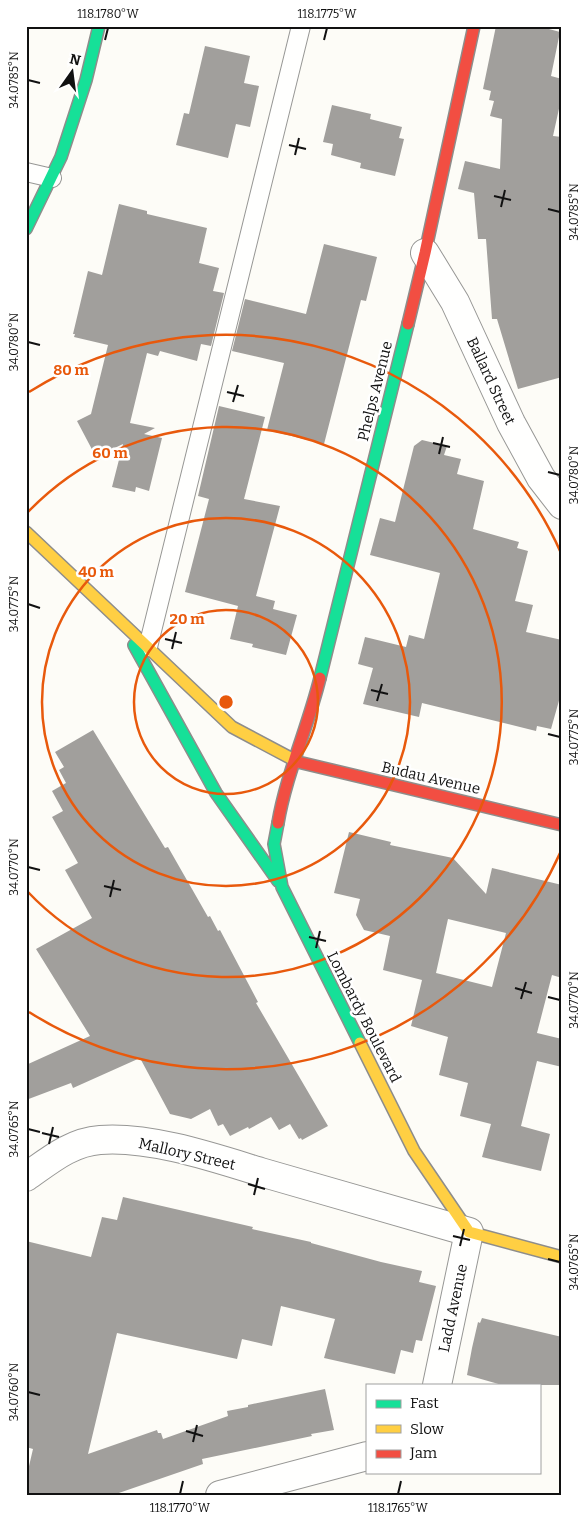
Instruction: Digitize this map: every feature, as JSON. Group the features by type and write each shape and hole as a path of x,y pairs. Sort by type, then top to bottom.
{"street":[{"path":"26,230 61,157 86,80 99,26"},
{"name":"Phelps Avenue","path":"294,761 311,713 425,253 474,26"},
{"name":"Ballard Street","path":"425,253 455,302 511,423 541,478 562,505"},
{"path":"26,532 232,728 294,761"},
{"path":"122,623 216,793 282,887"},
{"name":"Budau Avenue","path":"294,761 562,824"},
{"name":"Lombardy Boulevard","path":"294,761 281,805 274,844 282,887 414,1151 469,1232"},
{"name":"Mallory Street","path":"26,1177 65,1150 99,1140 130,1141 160,1145 223,1161 469,1232"},
{"path":"469,1232 562,1257"},
{"name":"Ladd Avenue","path":"437,1384 469,1232"},
{"path":"220,1495 366,1456"}],"lane":[{"path":"148,647 301,26"},
{"path":"26,172 52,178"}],"building":[{"path":"496,26 538,26 560,32 551,76 562,79 562,95 553,136 562,137 562,377 518,389 497,319 492,319 486,239 478,239 474,193 458,189 465,161 500,169 502,119 490,116 494,101 489,100 491,91 483,89"},
{"path":"205,46 250,56 244,83 259,86 250,127 236,124 228,158 176,145 184,113 189,114"},
{"path":"332,105 371,114 370,119 402,127 399,138 404,139 395,176 360,168 361,163 331,155 333,144 323,142"},
{"path":"119,204 147,211 147,214 207,228 199,263 219,268 213,291 224,293 211,346 201,344 197,361 160,351 158,356 147,353 130,423 155,428 144,434 162,438 149,491 136,487 135,492 112,487 123,444 96,457 77,421 91,414 108,345 74,337 75,334 73,334 88,271 102,275"},
{"path":"324,244 377,257 366,301 361,300 324,444 267,430 284,363 232,351 245,299 306,314"},
{"path":"219,406 265,417 244,499 280,506 256,596 275,601 273,609 297,615 286,655 252,647 253,644 230,639 238,606 185,592 209,499 198,496"},
{"path":"422,440 447,446 444,455 461,459 457,474 484,481 473,529 519,542 517,548 528,551 515,601 533,605 526,632 562,640 562,690 551,729 537,726 536,731 422,703 419,717 363,704 373,668 358,664 365,637 406,647 409,635 424,639 440,573 370,555 380,518 395,522 414,446"},
{"path":"93,730 165,848 168,847 208,917 210,916 218,931 220,930 258,1002 256,1003 328,1126 302,1140 301,1138 299,1139 290,1124 279,1130 271,1117 249,1129 248,1127 230,1136 223,1124 218,1126 210,1109 191,1119 170,1114 140,1058 73,1088 71,1083 26,1100 26,1065 90,1036 36,949 92,918 65,870 78,863 52,817 63,811 52,791 66,783 59,770 64,767 55,752"},
{"path":"349,832 391,842 390,845 453,858 486,894 492,868 562,885 562,978 552,975 537,1033 562,1039 562,1067 537,1061 521,1126 550,1134 541,1171 482,1157 491,1124 460,1116 468,1083 439,1075 448,1037 411,1026 422,980 383,970 390,936 364,930 356,915 360,899 334,893","holes":["448,919 506,933 492,987 436,973"]},
{"path":"123,1197 253,1227 252,1229 311,1242 381,1262 422,1271 419,1282 436,1286 422,1341 416,1340 413,1353 401,1350 395,1374 324,1358 335,1319 281,1306 272,1346 242,1339 237,1359 117,1333 88,1454 157,1430 158,1433 161,1433 163,1439 228,1416 227,1411 325,1389 334,1430 202,1459 203,1464 113,1495 26,1495 26,1479 33,1449 26,1447 26,1241 91,1257 102,1217 117,1220"},
{"path":"482,1318 562,1337 562,1385 498,1384 467,1375 478,1322 480,1323"}],"traffic: fast":[{"path":"26,229 61,157 86,80 99,26"},
{"path":"320,678 408,324"},
{"path":"134,645 216,793 278,881"},
{"path":"278,823 274,844 282,887 360,1043"}],"traffic: slow":[{"path":"26,532 232,727 298,762"},
{"path":"360,1043 414,1151 469,1232 562,1257"}],"traffic: jam":[{"path":"408,324 474,26"},
{"path":"278,823 286,787 320,678"},
{"path":"298,762 562,825"}]}
